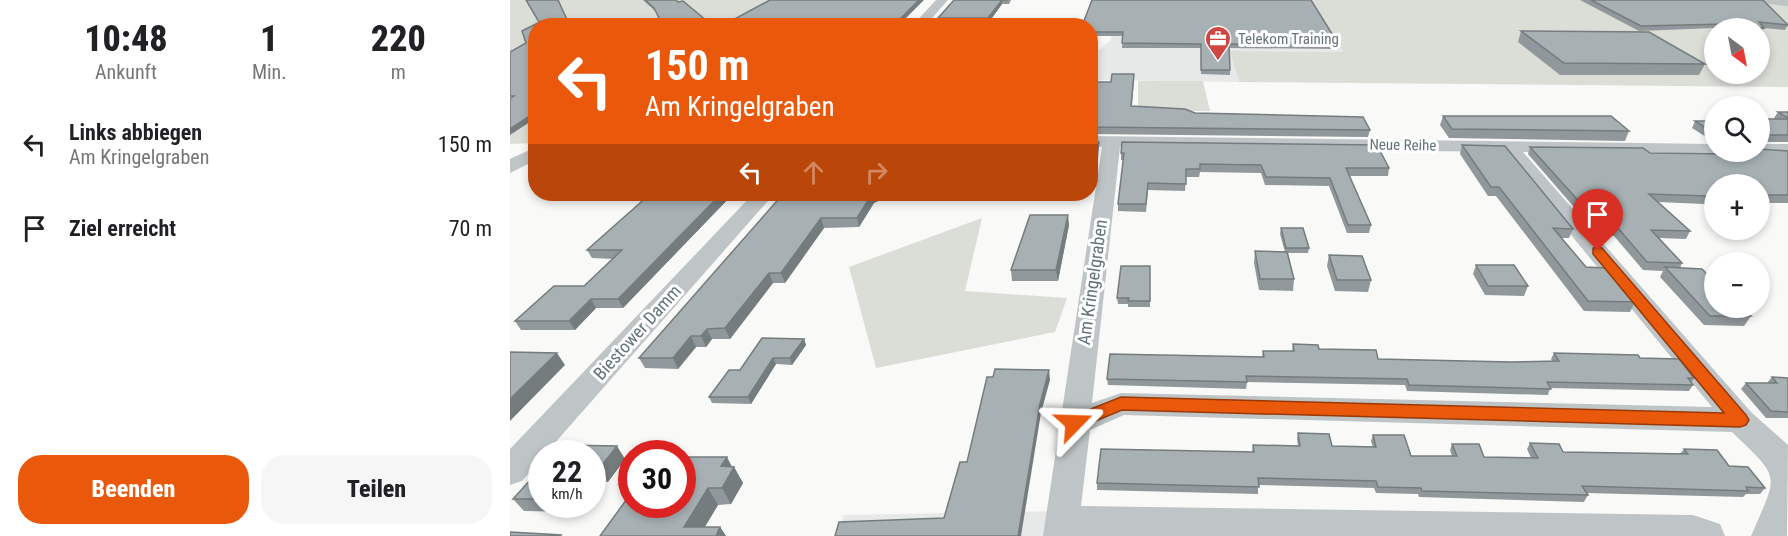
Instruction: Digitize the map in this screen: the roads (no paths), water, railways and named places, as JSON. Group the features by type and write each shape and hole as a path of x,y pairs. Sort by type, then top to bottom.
{"street":[{"path":"925,18 942,0"},
{"path":"1758,0 1788,3"},
{"name":"Neue Reihe","path":"1101,141 1704,149"},
{"name":"Am Kringelgraben","path":"1098,172 1101,141"},
{"path":"1508,146 1787,473 1769,536"},
{"path":"1770,150 1788,150"},
{"path":"510,167 528,157"},
{"name":"Biestower Damm","path":"510,471 758,201"},
{"name":"Am Kringelgraben","path":"1095,201 1074,423 1061,528 1693,531 1707,536"},
{"path":"1074,423 1121,404 1740,420"}],"place":[{"name":"Telekom Training","path":"1218,62"}]}
